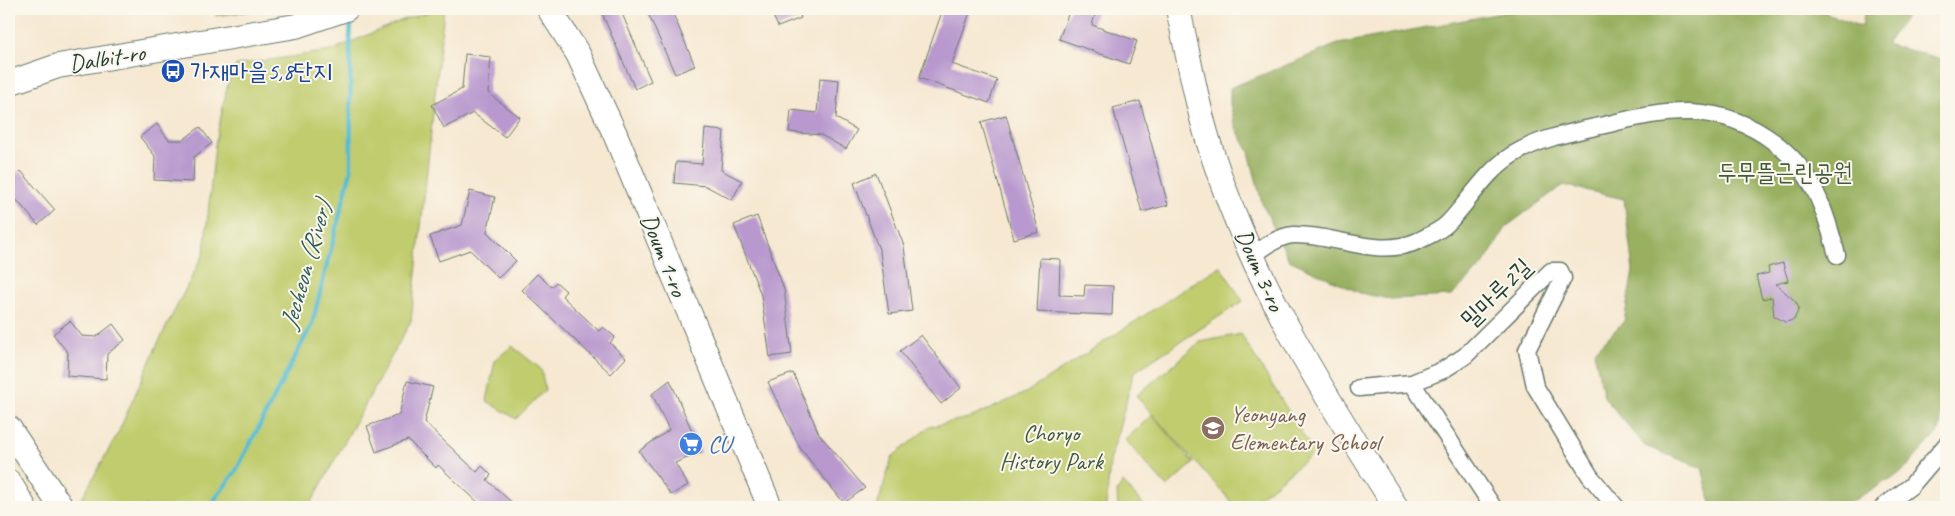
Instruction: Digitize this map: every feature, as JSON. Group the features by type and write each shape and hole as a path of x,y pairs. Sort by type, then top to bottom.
{"street":[{"name":"Dalbit-ro","path":"9,83 58,66 95,58 296,26 346,9"},
{"name":"Doum 1-ro","path":"548,9 578,54 615,134 770,507"},
{"name":"Doum 3-ro","path":"1178,9 1194,86 1213,156 1251,257 1273,302 1310,369 1353,442 1396,507"},
{"path":"1251,257 1270,244 1293,235 1375,247 1398,246 1416,242 1446,225 1494,170 1510,156 1527,146 1623,120 1683,111 1736,119 1757,129 1780,147 1800,167 1815,189 1828,220 1837,255"},
{"name":"밀마루2길","path":"1359,388 1412,383 1443,370 1465,356 1551,271 1560,271 1563,278 1527,350 1534,386 1590,476 1616,507"},
{"path":"1412,383 1493,507"},
{"path":"9,428 61,507"},
{"path":"1883,507 1911,486 1946,445"},
{"path":"9,482 24,507"}],"green space":[{"path":"218,9 265,9 216,16"},
{"path":"444,9 411,321 309,507 79,507 78,505 119,431 157,345 204,253 215,145 228,83 236,65 330,51 405,19"},
{"name":"두무뜰근린공원","path":"1522,9 1816,9 1862,27 1865,9 1912,9 1886,44 1946,60 1946,395 1939,431 1902,472 1842,507 1712,507 1702,468 1645,446 1604,397 1594,352 1624,321 1633,271 1624,199 1563,185 1507,226 1483,265 1451,296 1389,299 1360,293 1289,260 1262,203 1249,152 1236,128 1230,104 1230,88 1338,44"},
{"name":"Choryo History Park","path":"1220,266 1243,301 1134,372 1110,462 1106,507 877,507 892,457 929,427 972,417 1027,392"},
{"path":"1241,334 1314,453 1247,507 1236,507 1136,396 1200,342"},
{"path":"512,346 541,369 545,390 516,419 487,401 495,360"},
{"path":"1152,415 1194,463 1167,487 1125,440"},
{"path":"1123,482 1145,507 1118,507 1117,491"}],"building":[{"path":"600,9 620,9 651,81 635,89"},
{"path":"646,9 671,9 695,66 675,74"},
{"path":"770,9 798,9 801,18 778,27"},
{"path":"943,9 971,9 952,64 997,80 989,103 919,78"},
{"path":"1070,9 1097,9 1092,25 1137,41 1129,64 1059,39"},
{"path":"465,54 491,57 488,93 520,117 505,137 473,113 444,128 432,105 462,89"},
{"path":"820,78 839,80 836,118 857,130 846,149 821,135 789,132 791,110 817,113"},
{"path":"1140,101 1168,205 1142,212 1113,108"},
{"path":"1006,115 1039,232 1014,239 981,122"},
{"path":"157,124 169,140 183,140 200,127 212,143 194,157 193,182 154,180 155,156 140,137"},
{"path":"705,129 724,131 721,170 742,181 732,200 706,186 674,183 676,162 702,164"},
{"path":"21,171 55,210 38,225 9,191 9,182"},
{"path":"876,173 904,246 912,311 889,314 880,252 854,183"},
{"path":"470,191 495,197 487,232 516,261 498,278 470,250 439,261 430,236 462,225"},
{"path":"757,216 784,289 792,354 770,357 761,295 734,225"},
{"path":"1040,258 1060,259 1059,295 1084,296 1085,285 1113,286 1112,315 1037,312"},
{"path":"1783,263 1788,281 1776,284 1795,301 1799,308 1794,320 1785,322 1774,316 1772,297 1762,299 1756,276 1769,273 1768,267"},
{"path":"537,274 552,287 556,282 566,291 562,296 599,331 603,327 615,337 610,343 626,358 611,374 522,290"},
{"path":"70,321 82,336 96,337 113,324 125,340 107,354 106,379 67,376 68,353 53,334"},
{"path":"921,335 961,388 941,404 900,351"},
{"path":"793,373 819,434 865,488 844,503 800,448 768,382"},
{"path":"670,380 701,452 675,463 688,485 671,495 639,451 669,430 652,394"},
{"path":"407,381 433,387 424,422 477,472 482,466 491,475 487,480 517,507 483,507 438,465 436,468 408,440 376,452 367,426 399,415"}],"waterway":[{"name":"Jecheon (River)","path":"209,507 236,471 312,324 351,170 350,36 352,15"}],"place":[{"name":"가재마을5,8단지","path":"173,71"},
{"name":"Yeonyang Elementary School","path":"1213,428"},
{"name":"CU","path":"691,444"}]}
